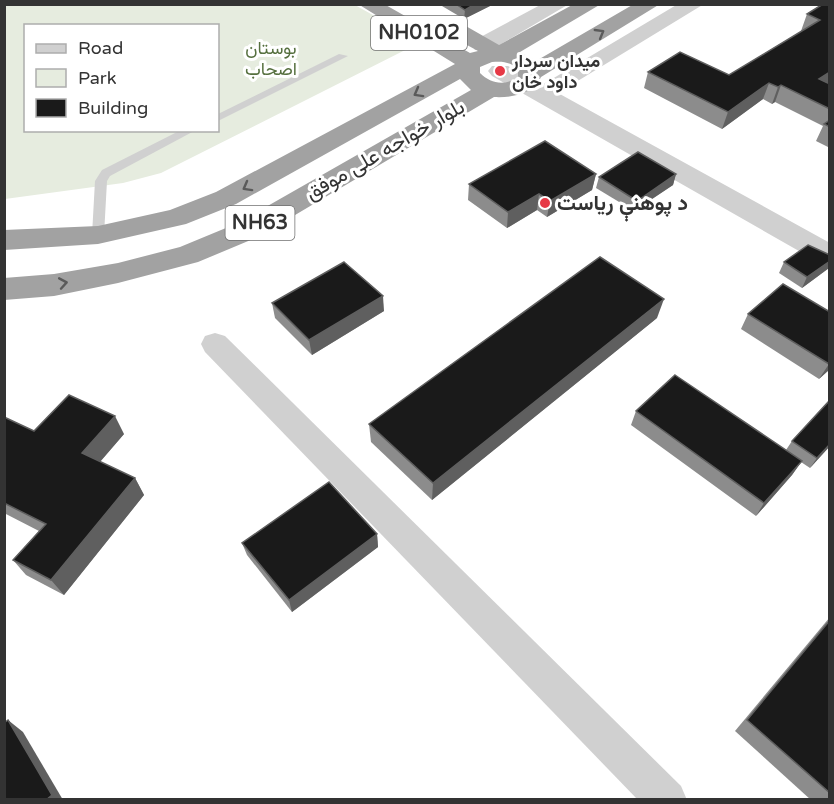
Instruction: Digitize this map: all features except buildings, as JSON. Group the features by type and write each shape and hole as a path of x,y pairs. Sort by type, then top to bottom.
{"highway":[{"name":"NH0102","path":"368,4 493,68"},
{"name":"NH0102","path":"408,4 493,68"},
{"name":"NH63","path":"493,68 591,4"},
{"name":"NH63","path":"493,68 650,4"},
{"name":"بلوار خواجه علی موفق","path":"4,240 98,235 176,218 226,198 493,68"},
{"name":"بلوار خواجه علی موفق","path":"4,289 54,285 118,273 198,251 248,230 493,68"}],"street":[{"path":"493,68 559,4"},
{"path":"493,68 551,88 694,4"},
{"path":"493,68 830,256"},
{"path":"215,344 667,800"}],"lane":[{"path":"219,118 343,56"},
{"path":"98,235 101,181 106,173 187,132"}],"green space":[{"name":"بوستان اصحاب","path":"4,5 355,5 421,42 161,173 123,183 5,199"}],"place":[{"name":"میدان سردار داود خان","path":"500,71"},
{"name":"د پوهنې ریاست","path":"545,203"}]}
